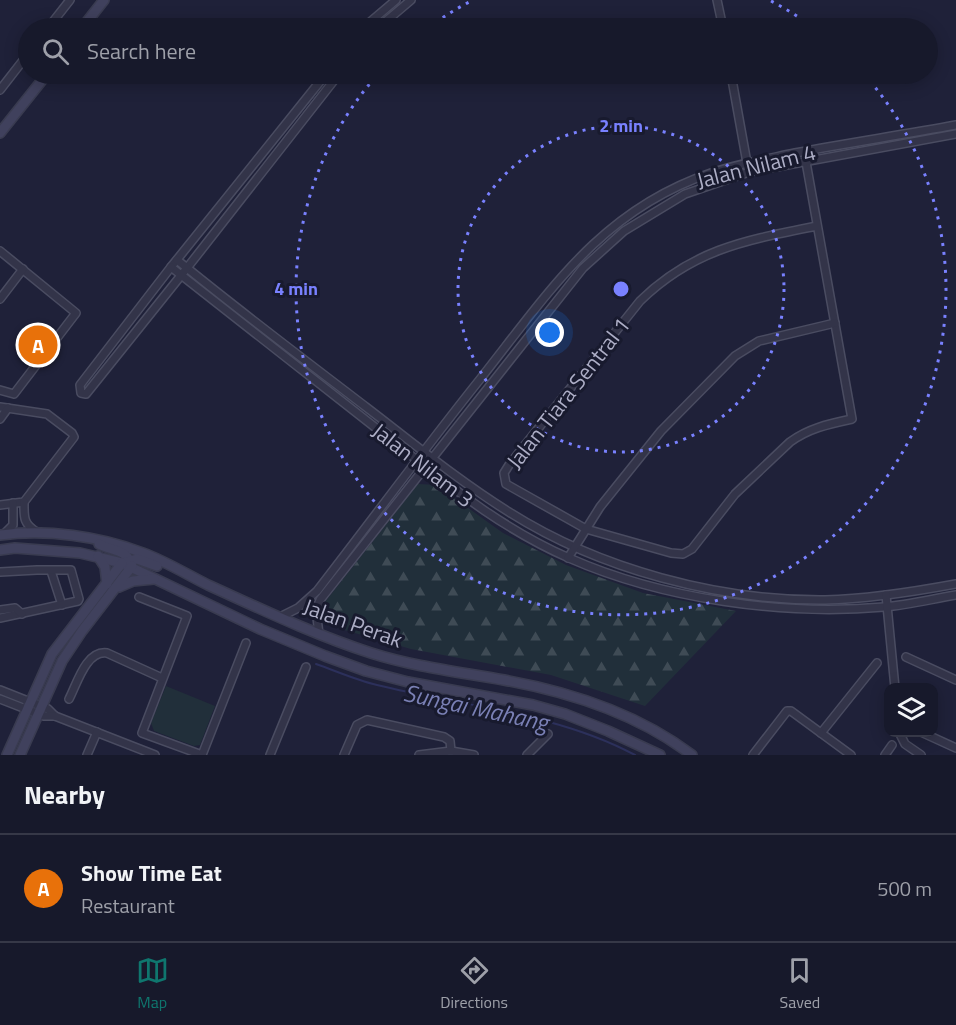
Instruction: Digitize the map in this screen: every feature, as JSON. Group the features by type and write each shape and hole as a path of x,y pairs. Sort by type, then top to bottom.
{"main road":[{"path":"90,18 104,0"},
{"path":"0,133 39,84"},
{"name":"Jalan Perak","path":"2,535 41,534 89,538 113,543 144,553 280,617 371,653 413,664 537,686 579,698 644,725 692,755"},
{"path":"89,538 104,547 124,553 128,563"},
{"name":"Jalan Perak","path":"0,550 36,549 98,556 128,563 154,579 260,629 366,670 408,682 533,705 565,714 660,755"},
{"path":"98,556 112,586"},
{"path":"20,755 62,661 128,563 137,559 149,562 185,579 205,583"},
{"path":"7,755 52,654 112,586 154,579"}],"street":[{"path":"56,18 70,0"},
{"path":"375,18 396,0"},
{"path":"390,18 411,0"},
{"path":"717,0 721,18"},
{"path":"0,90 18,67"},
{"path":"318,84 171,267 80,385 81,393 86,393 331,84"},
{"path":"733,84 747,163"},
{"name":"Jalan Nilam 4","path":"280,617 298,608 316,591 423,451 579,257 609,229 645,203 710,173 747,163 956,125"},
{"name":"Jalan Nilam 4","path":"319,633 316,610 320,600 583,268 624,231 685,194 749,172 956,134"},
{"path":"586,529 671,553 683,554 692,549 735,494 790,442 820,426 852,419 806,162"},
{"name":"Jalan Tiara Sentral 1","path":"586,529 510,487 504,477 509,465 640,301 665,279 688,264 717,250 817,226"},
{"path":"0,251 76,313 14,394 0,390"},
{"name":"Jalan Nilam 3","path":"177,260 432,458 510,513 575,547 634,569 687,584 742,594 826,600 886,595 956,584"},
{"name":"Jalan Nilam 3","path":"171,267 483,511 568,558 599,570 692,596 789,609 844,610 887,607 956,595"},
{"path":"0,299 23,269"},
{"path":"568,558 600,507 661,431 736,355 759,341 835,323"},
{"path":"0,418 4,408 47,414 74,437 24,502 26,525 41,534"},
{"path":"0,505 24,502"},
{"path":"2,535 14,525 13,503"},
{"path":"0,572 71,570 79,599 62,605 0,618"},
{"path":"51,571 62,605"},
{"path":"886,595 895,683"},
{"path":"139,597 187,616 142,733 202,755 246,643"},
{"path":"0,610 15,609 22,614"},
{"path":"69,699 91,658 101,652 162,678"},
{"path":"906,657 956,680"},
{"path":"821,733 877,663"},
{"path":"270,755 306,667"},
{"path":"0,690 55,717 155,755"},
{"path":"0,699 28,705"},
{"path":"753,755 787,711 851,755"},
{"path":"344,755 357,725 367,720 444,737 450,741 452,751"},
{"path":"87,755 97,732"},
{"path":"527,755 548,734"},
{"path":"902,737 905,744 921,755"},
{"path":"932,737 956,748"},
{"path":"885,755 892,745"},
{"path":"418,755 452,751 474,755"}],"green space":[{"path":"418,484 436,485 503,533 566,565 643,593 736,611 645,706 551,675 411,649 327,625 325,602"},
{"path":"166,686 215,706 200,745 194,746 154,731 151,723"}],"waterway":[{"name":"Sungai Mahang","path":"316,664 377,685 509,712 574,729 635,755"}],"place":[{"name":"Show Time Eat","path":"38,345"}]}
